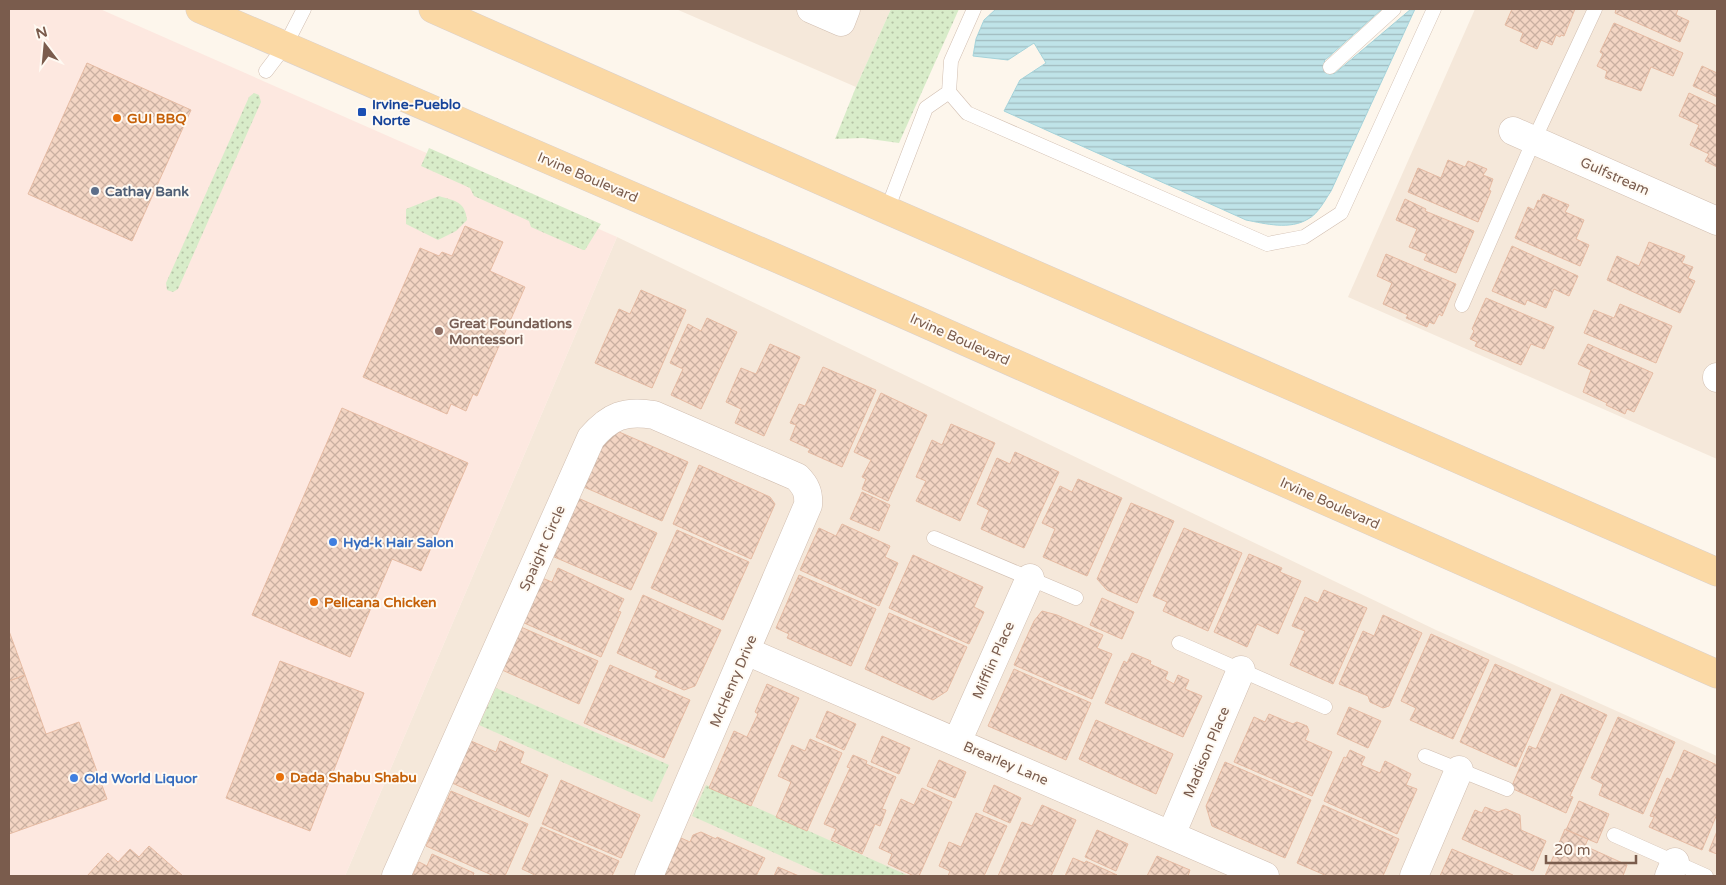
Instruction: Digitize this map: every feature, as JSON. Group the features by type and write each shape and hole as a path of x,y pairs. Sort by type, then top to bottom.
{"main road":[{"name":"Irvine Boulevard","path":"200,9 815,275 1717,674"},
{"path":"433,9 887,210 1717,572"}],"street":[{"path":"810,9 840,22 846,9"},
{"name":"Gulfstream","path":"1524,136 1717,221"},
{"name":"Spaight Circle","path":"396,876 591,438 600,428 624,414 637,412 654,415 797,477 805,485"},
{"name":"McHenry Drive","path":"649,876 808,506 809,496 805,485"},
{"name":"Mifflin Place","path":"957,742 1030,578"},
{"name":"Brearley Lane","path":"746,651 1266,876"},
{"name":"Madison Place","path":"1171,835 1241,670"},
{"path":"1414,876 1459,770"}],"lane":[{"path":"266,71 285,46 304,9"},
{"path":"974,9 951,61 949,92 967,114 1267,244 1304,237 1341,213 1434,9"},
{"path":"1330,67 1394,9"},
{"path":"1462,305 1524,136 1595,9"},
{"path":"887,210 926,108 949,92"},
{"path":"934,538 1076,598"},
{"path":"1179,643 1325,707"},
{"path":"1425,756 1507,789"},
{"path":"1614,834 1672,869 1706,876"}],"shaded area":[{"path":"9,9 100,9 617,237 345,876 9,876"},
{"path":"676,9 891,9 856,87"},
{"path":"1475,9 1717,9 1717,459 1348,297"},
{"path":"617,237 1436,630 1717,756 1717,876 345,876"}],"green space":[{"path":"891,9 959,9 899,143 863,138 835,139 856,87"},
{"path":"254,93 259,95 261,102 178,289 173,292 167,290 166,283 249,97"},
{"path":"429,148 601,224 585,250 583,250 531,227 529,221 474,196 470,188 421,166"},
{"path":"439,196 461,205 467,220 456,231 438,240 406,224 406,209"},
{"path":"496,688 669,765 652,802 479,725"},
{"path":"706,785 909,876 826,876 692,816"}],"water":[{"path":"996,9 1382,9 1324,61 1334,74 1411,9 1415,9 1331,191 1312,217 1301,222 1286,225 1246,220 1004,111 1020,80 1046,63 1034,43 1008,60 973,56 976,39 984,20"}],"building":[{"path":"1512,9 1575,9 1564,36 1556,35 1552,45 1541,40 1537,49 1520,41 1523,33 1505,25"},
{"path":"1616,9 1678,9 1676,15 1689,21 1680,42 1615,13"},
{"path":"1614,23 1683,53 1673,76 1651,67 1641,91 1605,78 1607,71 1597,66 1603,54 1600,52"},
{"path":"87,63 191,110 132,241 28,194"},
{"path":"1702,66 1717,73 1717,97 1693,86"},
{"path":"1689,93 1717,106 1717,167 1705,161 1709,154 1690,145 1699,125 1679,116"},
{"path":"1448,160 1465,167 1468,161 1487,169 1483,175 1493,179 1489,190 1491,191 1478,222 1408,192 1418,168 1441,178"},
{"path":"1543,194 1569,205 1565,212 1584,220 1576,239 1589,245 1580,266 1515,238 1528,207 1534,210"},
{"path":"1405,199 1426,209 1425,211 1474,231 1456,273 1424,260 1427,254 1409,247 1417,229 1396,220"},
{"path":"465,226 503,242 490,271 525,287 477,396 473,394 466,411 451,404 447,414 363,377 420,248 439,256 442,252 452,256"},
{"path":"1649,242 1685,256 1682,263 1693,267 1688,278 1695,281 1680,313 1607,280 1617,256 1639,266"},
{"path":"1512,246 1578,276 1569,296 1554,289 1546,308 1527,300 1525,305 1492,291"},
{"path":"1386,254 1456,284 1442,316 1439,314 1434,324 1429,322 1427,327 1406,318 1408,315 1383,304 1392,283 1377,276"},
{"path":"641,290 686,310 652,388 595,363 619,309 630,314"},
{"path":"1486,298 1554,327 1544,349 1531,344 1521,365 1475,346 1477,342 1470,339 1474,331 1472,329"},
{"path":"1620,304 1672,326 1656,363 1584,333 1594,310 1614,318"},
{"path":"707,318 737,332 701,409 671,395 683,369 670,363 688,324 701,331"},
{"path":"770,344 800,357 764,436 735,423 741,409 726,402 741,368 756,374"},
{"path":"1588,344 1653,373 1634,412 1627,409 1625,414 1583,392 1591,370 1578,364"},
{"path":"823,367 876,390 842,467 808,452 810,449 790,440 796,425 790,423 799,404 805,406"},
{"path":"881,393 927,415 888,501 862,489 866,479 862,477 871,460 854,452"},
{"path":"342,408 468,463 421,571 392,559 350,657 252,615"},
{"path":"951,424 995,443 960,521 916,501 926,481 916,477 932,440 942,445"},
{"path":"610,428 688,462 662,521 584,487"},
{"path":"1015,452 1059,472 1024,548 981,529 989,510 977,504 997,458 1010,464"},
{"path":"699,465 770,497 775,504 751,559 673,524"},
{"path":"1078,479 1122,498 1087,576 1043,557 1055,529 1042,523 1060,486 1072,492"},
{"path":"862,492 890,505 879,531 850,519"},
{"path":"578,498 657,533 631,590 552,556"},
{"path":"1131,503 1174,521 1137,603 1107,590 1097,579"},
{"path":"842,524 890,546 885,557 898,563 879,606 800,570 819,528 836,536"},
{"path":"1184,528 1242,553 1208,631 1163,611 1167,602 1153,596"},
{"path":"677,530 749,562 723,620 651,588"},
{"path":"1249,554 1282,568 1280,572 1301,581 1278,634 1257,624 1247,647 1214,632"},
{"path":"913,555 983,587 974,607 984,612 969,644 889,608"},
{"path":"558,568 624,599 618,611 621,612 601,657 522,622 542,578 552,582"},
{"path":"799,575 876,609 851,666 787,638 789,634 776,628"},
{"path":"1324,590 1367,608 1333,684 1290,665 1305,631 1292,626 1305,597 1318,603"},
{"path":"643,595 721,630 695,686 684,690 655,677 658,671 617,653"},
{"path":"1102,598 1134,612 1122,639 1090,625"},
{"path":"1042,611 1057,615 1103,635 1097,648 1112,654 1092,699 1014,665 1034,621"},
{"path":"889,613 967,647 947,691 933,700 865,669"},
{"path":"1383,615 1422,633 1389,706 1383,708 1370,702 1368,696 1339,684 1363,631 1374,636"},
{"path":"521,627 598,661 579,704 502,670"},
{"path":"9,631 25,675 9,681"},
{"path":"1431,634 1489,660 1453,739 1410,720 1416,708 1401,701"},
{"path":"1132,653 1151,661 1150,664 1168,672 1165,679 1174,684 1178,675 1189,680 1185,689 1202,696 1183,737 1105,703 1124,661 1127,663"},
{"path":"280,661 364,693 310,831 226,798"},
{"path":"1495,664 1551,689 1516,767 1460,742"},
{"path":"610,665 690,700 664,758 584,723"},
{"path":"1014,669 1091,703 1066,760 988,726"},
{"path":"25,675 46,734 79,722 107,799 9,834 9,681"},
{"path":"767,684 799,698 751,806 709,788 734,731 747,737 758,714 755,712"},
{"path":"1561,694 1607,715 1570,796 1573,797 1566,813 1511,788 1529,746 1536,749"},
{"path":"1349,707 1381,721 1368,748 1337,734"},
{"path":"827,711 856,724 844,750 816,737"},
{"path":"1269,714 1293,724 1297,722 1307,726 1309,731 1305,740 1332,752 1312,796 1234,762 1254,717 1265,722"},
{"path":"1618,717 1675,742 1643,814 1599,795 1603,784 1591,778"},
{"path":"1096,720 1173,754 1156,794 1079,759"},
{"path":"882,736 910,748 899,774 871,762"},
{"path":"810,739 842,753 807,831 776,817 791,782 778,776 792,745 805,751"},
{"path":"471,741 496,752 500,741 524,752 520,763 548,775 529,817 452,783"},
{"path":"1350,750 1365,757 1361,765 1380,773 1385,761 1411,774 1406,785 1417,789 1397,834 1324,801 1344,757 1346,758"},
{"path":"1684,750 1717,765 1717,814 1702,850 1649,827 1654,817 1650,816 1667,778 1671,780"},
{"path":"853,755 867,761 866,764 896,777 882,809 886,810 880,826 875,824 862,854 831,840 836,829 824,824 850,768 847,767"},
{"path":"939,760 966,772 955,798 927,786"},
{"path":"1225,762 1311,800 1285,858 1212,826 1206,806"},
{"path":"561,780 640,815 621,858 542,824"},
{"path":"994,785 1021,798 1010,823 983,811"},
{"path":"922,788 952,802 919,876 914,876 888,864 892,854 879,848 901,799 914,805"},
{"path":"451,791 528,824 505,876 494,876 426,846"},
{"path":"1579,801 1609,814 1597,843 1566,830"},
{"path":"1042,805 1076,820 1051,876 998,876 1022,822 1032,826"},
{"path":"1323,805 1399,839 1383,876 1327,876 1297,863"},
{"path":"1485,807 1498,812 1506,809 1520,815 1521,830 1546,841 1533,871 1462,839 1475,810 1482,813"},
{"path":"976,813 1007,826 984,876 948,876 950,871 939,866 949,842 961,847"},
{"path":"541,827 619,861 612,876 537,876 522,869"},
{"path":"1565,829 1588,839 1585,846 1627,865 1623,876 1545,876"},
{"path":"1097,830 1128,844 1116,871 1085,857"},
{"path":"1717,831 1717,854 1709,851"},
{"path":"701,832 765,858 756,876 664,876 681,838 690,842 693,835"},
{"path":"149,846 183,876 87,876 108,853 118,862 130,849 139,857"},
{"path":"1452,849 1513,875 1440,876"},
{"path":"432,854 474,873 473,876 412,876 419,862 427,866"},
{"path":"1157,856 1190,870 1188,876 1147,876"},
{"path":"1073,858 1085,863 1086,861 1117,875 1065,876"},
{"path":"778,867 799,876 774,876"}],"place":[{"name":"Irvine-Pueblo Norte","path":"362,112"},
{"name":"GUI BBQ","path":"117,118"},
{"name":"Cathay Bank","path":"95,191"},
{"name":"Great Foundations Montessori","path":"439,331"},
{"name":"Hyd-k Hair Salon","path":"333,542"},
{"name":"Pelicana Chicken","path":"314,602"},
{"name":"Dada Shabu Shabu","path":"280,777"},
{"name":"Old World Liquor","path":"74,778"}]}
